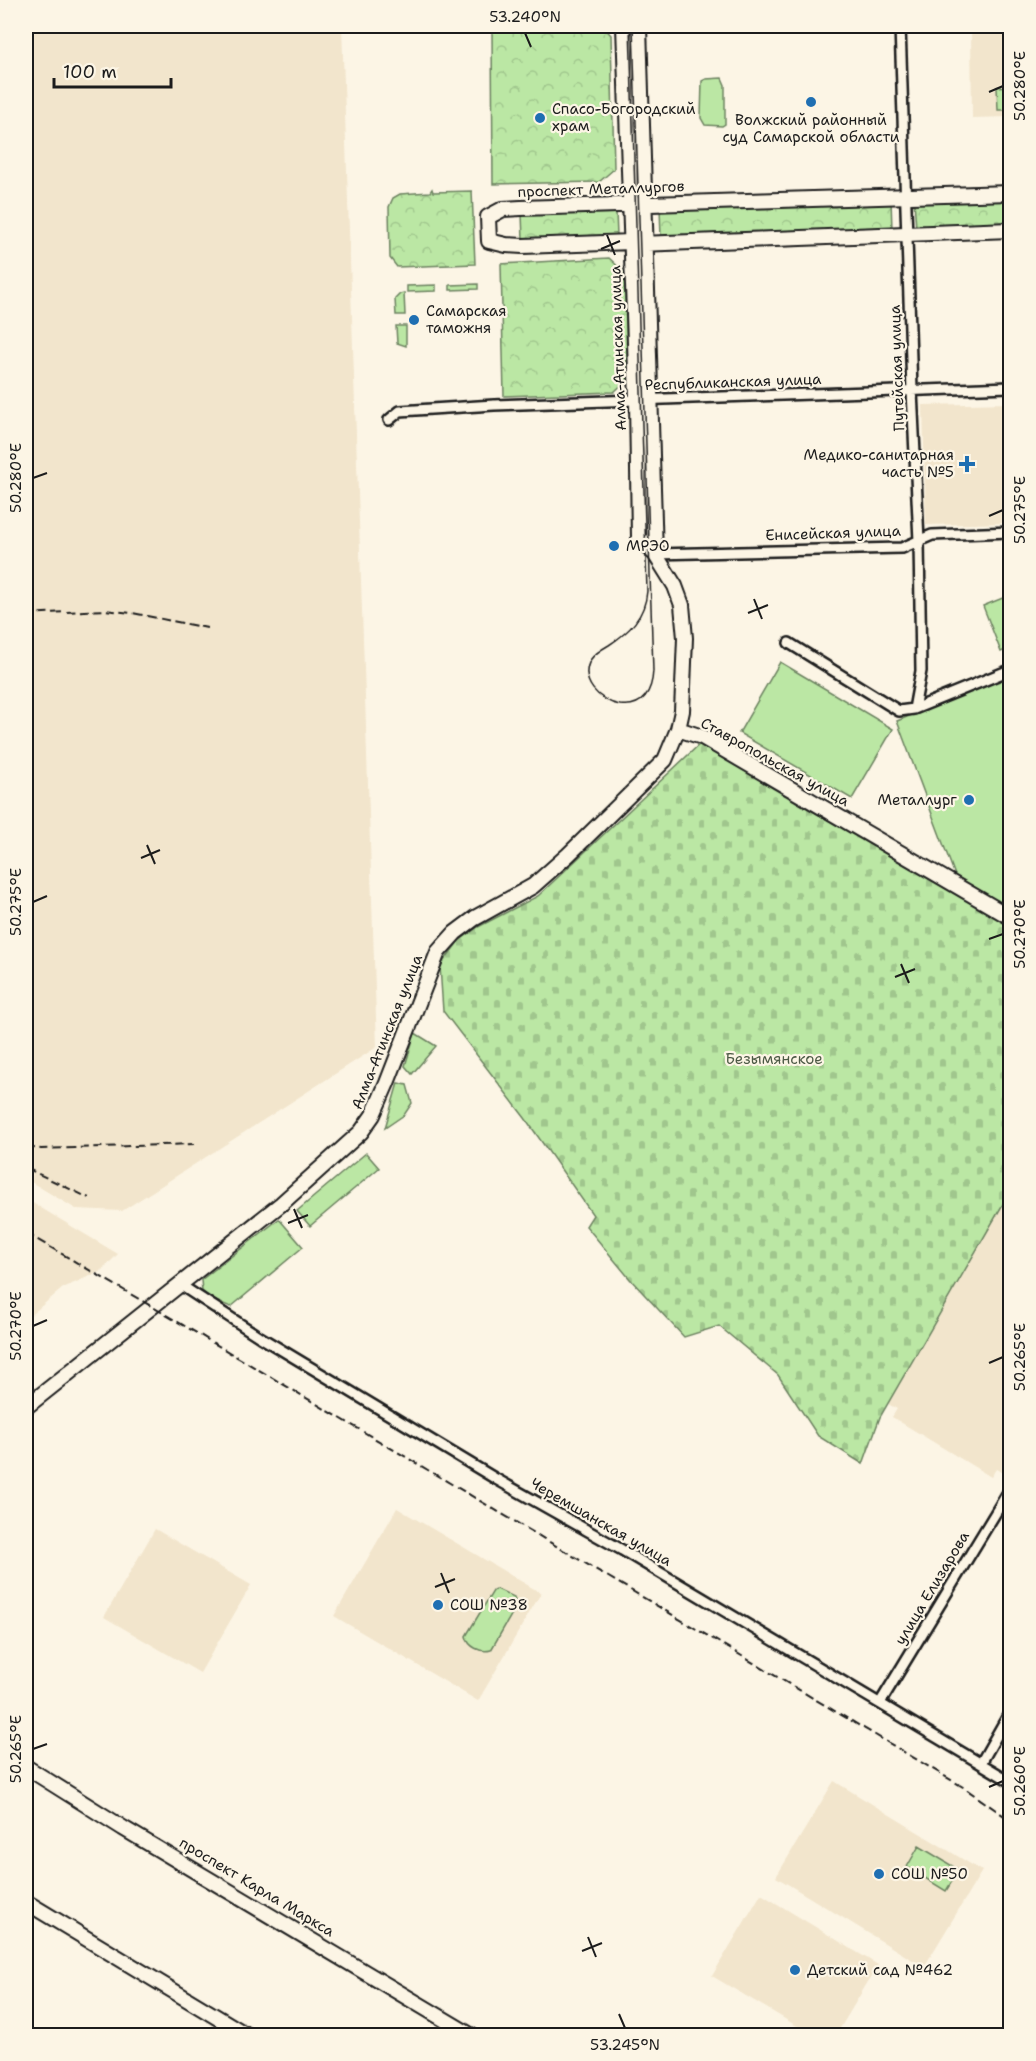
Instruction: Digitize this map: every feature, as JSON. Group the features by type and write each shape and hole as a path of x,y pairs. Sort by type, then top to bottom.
{"street":[{"name":"Алма-Атинская улица","path":"624,26 637,205 646,243 644,400"},
{"name":"Алма-Атинская улица","path":"26,1407 281,1204 361,1132 373,1115 387,1083 438,952 455,933 475,918 533,886 568,855 664,760 678,729 682,711 685,649 682,605 675,586 655,554 631,242 637,205 639,26"},
{"name":"Путейская улица","path":"900,26 919,541 921,670 914,709"},
{"name":"проспект Металлургов","path":"1011,193 502,209 488,217 489,241 506,245 646,243 1011,230"},
{"name":"Республиканская улица","path":"388,420 400,411 494,405 1011,387"},
{"name":"Енисейская улица","path":"655,554 902,548 932,535 1011,532"},
{"path":"789,643 899,711 914,709 1011,670"},
{"name":"Ставропольская улица","path":"678,729 702,737 1011,917"},
{"name":"Черемшанская улица","path":"179,1284 260,1337 467,1461 622,1550 1011,1781"},
{"name":"улица Елизарова","path":"880,1703 1011,1489"},
{"path":"981,1763 1011,1712"},
{"name":"проспект Карла Маркса","path":"26,1767 123,1828 472,2036"},
{"path":"26,1902 248,2036"}],"shaded area":[{"path":"26,26 342,26 377,1047 122,1211 76,1209 26,1179"},
{"path":"1010,29 1010,117 972,118 971,30"},
{"name":"Медико-санитарная часть №5","path":"1010,403 1010,523 926,525 923,405"},
{"path":"1010,1192 1010,1477 996,1469 991,1477 892,1417 897,1409 888,1404"},
{"path":"26,1199 118,1254 101,1271 63,1288 26,1319"},
{"name":"СОШ №38","path":"397,1508 541,1593 478,1701 334,1616"},
{"path":"155,1529 251,1585 200,1673 104,1617"},
{"name":"СОШ №50","path":"834,1781 982,1871 924,1967 776,1877"},
{"name":"Детский сад №462","path":"761,1894 878,1965 836,2035 812,2035 712,1976"}],"green space":[{"path":"603,26 611,35 614,169 599,182 493,184 492,28"},
{"path":"722,78 725,85 725,124 722,126 705,125 701,118 702,81"},
{"path":"1010,86 1010,110 998,110 997,87"},
{"path":"432,189 433,192 472,191 475,264 397,267 390,258 389,207 393,198 400,194 430,192"},
{"path":"1010,197 1010,225 916,228 914,200"},
{"path":"891,199 892,230 661,238 660,207"},
{"path":"616,212 617,236 523,239 522,214"},
{"path":"609,258 624,272 628,379 614,392 504,396 501,264"},
{"path":"478,284 478,289 450,290 450,285"},
{"path":"436,285 436,291 407,292 407,286"},
{"path":"404,293 405,315 396,315 395,299"},
{"path":"396,326 406,326 406,346 397,343"},
{"path":"1010,595 1010,648 1001,652 983,606"},
{"path":"780,662 893,729 852,799 739,733"},
{"name":"Металлург","path":"1010,675 1010,910 956,878 897,721"},
{"name":"Безымянское","path":"703,741 1010,925 1010,1192 880,1417 863,1464 818,1436 778,1375 719,1326 684,1337 630,1279 586,1226 593,1215 525,1118 443,1011 440,966 459,941 478,927 538,896"},
{"path":"415,1033 436,1046 412,1074 405,1066"},
{"path":"398,1083 407,1085 412,1103 404,1115 385,1128"},
{"path":"366,1153 379,1168 310,1226 297,1211"},
{"path":"279,1219 303,1247 231,1307 213,1300 202,1291 201,1280"},
{"path":"497,1589 514,1597 517,1605 491,1650 479,1650 469,1643 466,1636 493,1591"},
{"path":"919,1846 959,1870 946,1891 907,1867"}],"tram line":[{"path":"630,26 647,591 643,609 635,623 591,659 587,675 593,689 599,695 605,700 620,705 635,704 641,701 651,685 653,671 633,26"}],"railway":[{"path":"26,614 105,610 207,628"},
{"path":"26,1147 41,1149 194,1144"},
{"path":"26,1168 89,1198"},
{"path":"26,1233 963,1787 1010,1820"}],"place":[{"name":"Волжский районный суд Самарской области","path":"811,102"},
{"name":"Спасо-Богородский храм","path":"540,118"},
{"name":"Самарская таможня","path":"414,320"},
{"name":"Медико-санитарная часть №5","path":"967,464"},
{"name":"МРЭО","path":"614,546"},
{"name":"Металлург","path":"969,800"},
{"name":"СОШ №38","path":"438,1605"},
{"name":"СОШ №50","path":"879,1874"},
{"name":"Детский сад №462","path":"795,1970"}]}
